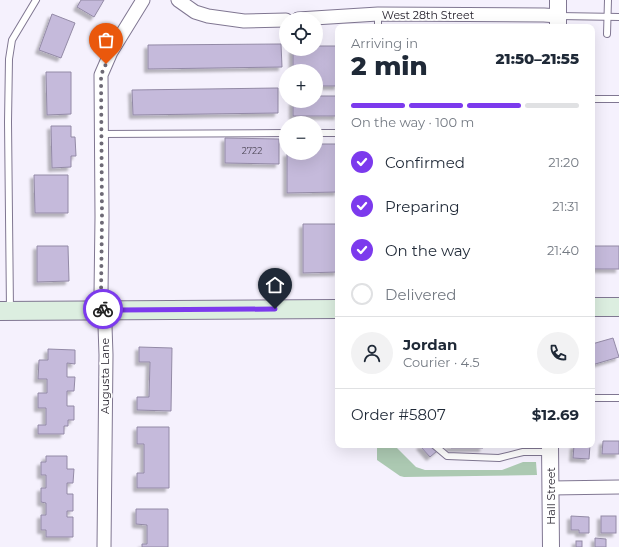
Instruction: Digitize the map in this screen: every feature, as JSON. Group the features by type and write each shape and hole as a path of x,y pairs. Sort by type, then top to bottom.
{"main road":[{"path":"595,307 619,307"},
{"path":"5,310 335,309"}],"street":[{"name":"Augusta Lane","path":"104,547 106,355 101,294 101,75 111,52 143,0"},
{"path":"178,0 195,12 208,16 244,21 279,20"},
{"name":"West 28th Street","path":"323,20 378,21 558,14"},
{"name":"Hall Street","path":"550,448 551,547"},
{"path":"551,488 619,487"}],"lane":[{"path":"5,310 9,59 12,40 36,0"},
{"path":"608,0 608,34"},
{"path":"558,14 608,17 619,16"},
{"path":"595,99 619,99"},
{"path":"102,134 279,133"},
{"path":"323,133 335,133"},
{"path":"595,398 619,398"},
{"path":"438,448 447,456 499,458 523,452 550,448"}],"green space":[{"path":"377,448 397,448 416,467 425,470 502,470 523,462 536,462 537,475 404,477 400,476 377,460"}],"building":[{"path":"81,0 104,0 94,17 77,7"},
{"path":"52,14 75,23 61,58 39,50"},
{"path":"279,44 279,56 282,56 282,64 279,64 279,67 148,69 148,45"},
{"path":"323,46 335,46 335,86 323,86 323,64 293,64 293,56 323,56"},
{"path":"46,72 71,72 71,114 47,115"},
{"path":"278,88 278,113 133,115 132,90"},
{"path":"323,96 335,96 335,116 293,116 293,108 323,108"},
{"path":"51,126 71,126 71,137 75,137 76,156 71,156 71,167 52,168"},
{"path":"225,138 279,139 279,164 225,163"},
{"path":"323,144 335,144 335,192 287,193 287,160 323,160"},
{"path":"34,175 68,175 68,213 35,213"},
{"path":"303,224 335,224 335,272 303,273"},
{"path":"37,246 68,246 69,281 37,282"},
{"path":"595,246 619,246 619,269 595,269"},
{"path":"613,338 619,357 595,364 595,343"},
{"path":"139,347 172,348 171,411 137,410 137,397 149,397 150,362 139,362"},
{"path":"48,349 75,350 75,364 67,363 67,377 75,377 74,391 67,391 67,406 74,406 74,420 68,420 68,426 64,426 64,434 38,434 38,425 46,425 46,408 38,408 38,393 47,393 47,379 38,379 39,360 48,360"},
{"path":"137,427 169,427 169,488 137,488 137,473 144,473 144,444 137,444"},
{"path":"603,441 619,441 619,454 602,454"},
{"path":"422,448 440,448 430,457"},
{"path":"574,448 590,448 589,459 573,458"},
{"path":"46,456 67,456 67,469 74,469 73,483 67,483 67,494 73,494 73,511 67,511 67,517 73,517 73,537 46,537 46,530 41,530 41,515 46,515 46,503 41,502 41,488 46,488 46,475 41,475 41,462 46,462"},
{"path":"136,509 168,509 168,547 142,547 142,544 147,544 147,525 136,524"},
{"path":"571,516 589,517 589,533 579,533 579,530 571,530"},
{"path":"601,516 616,516 616,533 601,533"},
{"path":"595,538 606,539 606,547 595,547"},
{"path":"576,541 582,541 582,547 576,547"}],"way so far":[{"path":"103,309 101,294 101,75 106,64"}],"route":[{"path":"103,309 275,309"}]}
